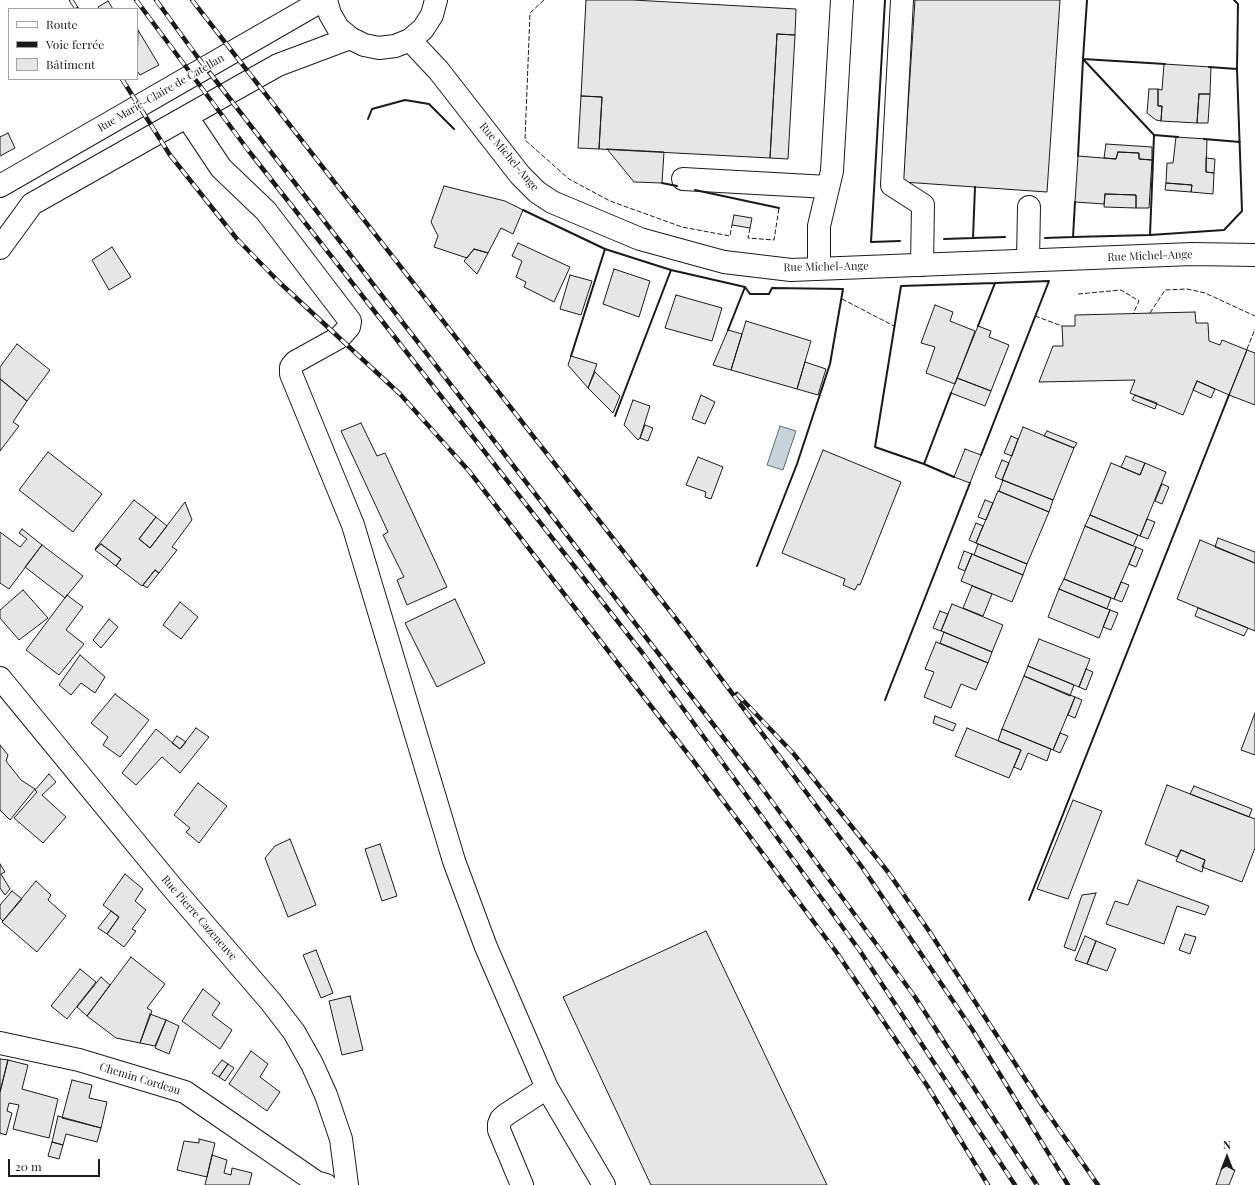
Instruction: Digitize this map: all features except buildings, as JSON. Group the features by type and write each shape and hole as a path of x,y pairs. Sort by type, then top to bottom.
{"street":[{"name":"Rue Marie-Claire de Catellan","path":"0,186 323,0"},
{"path":"326,0 330,14 338,28 350,38 364,45 379,48 395,46 410,40 423,29 429,20 436,0"},
{"path":"819,269 820,226 832,172 842,0"},
{"path":"902,0 892,185 923,205 922,264"},
{"path":"0,248 32,204 278,65 350,38"},
{"name":"Rue Michel-Ange","path":"410,40 439,71 520,174 537,192 552,202 640,239 724,262 791,270 1192,254 1255,255"},
{"path":"187,116 221,168 266,211 350,321 349,327 340,337 295,362 291,367 291,374 353,525 454,860 486,948 547,1088 604,1185"},
{"path":"683,179 828,187"},
{"path":"1028,260 1029,207"},
{"name":"Rue Pierre Cazeneuve","path":"0,678 171,886 271,1002 294,1032 312,1064 326,1095 341,1139 347,1185"},
{"name":"Chemin Cordeau","path":"0,1042 79,1060 185,1092 316,1182 326,1185"},
{"path":"522,1185 499,1130 499,1124 501,1119 507,1114 547,1088"}],"shaded area":[{"path":"780,426 796,431 783,470 767,465"}],"railway":[{"path":"71,0 76,8"},
{"path":"136,0 248,150 644,655 860,951 1015,1185"},
{"path":"156,0 196,55 757,781 915,997 1037,1185"},
{"path":"192,0 684,629 862,867 972,1029 1068,1185"},
{"path":"123,80 170,155 237,239 279,282 400,394 469,471 695,763 837,953 928,1087 988,1185"},
{"path":"737,694 793,753 888,872 929,931 1042,1105 1098,1185"}],"fence":[{"path":"544,0 530,13 525,140 569,179 610,201 682,227 730,236 732,225"},
{"path":"750,228 748,238 774,240 779,208"},
{"path":"1150,313 1165,290 1187,289 1205,293 1255,316"},
{"path":"1078,294 1121,290 1139,301 1133,314"},
{"path":"842,299 894,326"},
{"path":"1035,316 1062,326"},
{"path":"1247,349 1255,329"}],"wall":[{"path":"885,0 871,242 900,241"},
{"path":"1087,0 1083,59 1165,64"},
{"path":"1234,0 1238,4 1237,69"},
{"path":"1078,156 1083,59 1154,135 1178,137"},
{"path":"1150,235 1224,230 1242,211 1237,69 1209,67"},
{"path":"368,119 372,109 405,100 429,104 454,129"},
{"path":"1073,237 1150,235 1154,135"},
{"path":"1204,139 1240,142"},
{"path":"662,183 677,186"},
{"path":"944,239 973,238 975,187"},
{"path":"695,190 779,208"},
{"path":"1045,238 1073,237 1075,202"},
{"path":"523,210 605,249"},
{"path":"973,238 1005,237"},
{"path":"571,356 605,249 671,270"},
{"path":"615,416 671,270 745,287 750,294 769,294 772,288 843,289 830,364 797,464 757,566"},
{"path":"978,326 995,283 1049,281 981,455"},
{"path":"924,464 875,447 901,286 995,283"},
{"path":"728,330 745,287"},
{"path":"951,393 924,464 954,477"},
{"path":"1029,900 1229,395"},
{"path":"885,700 970,483"}]}
